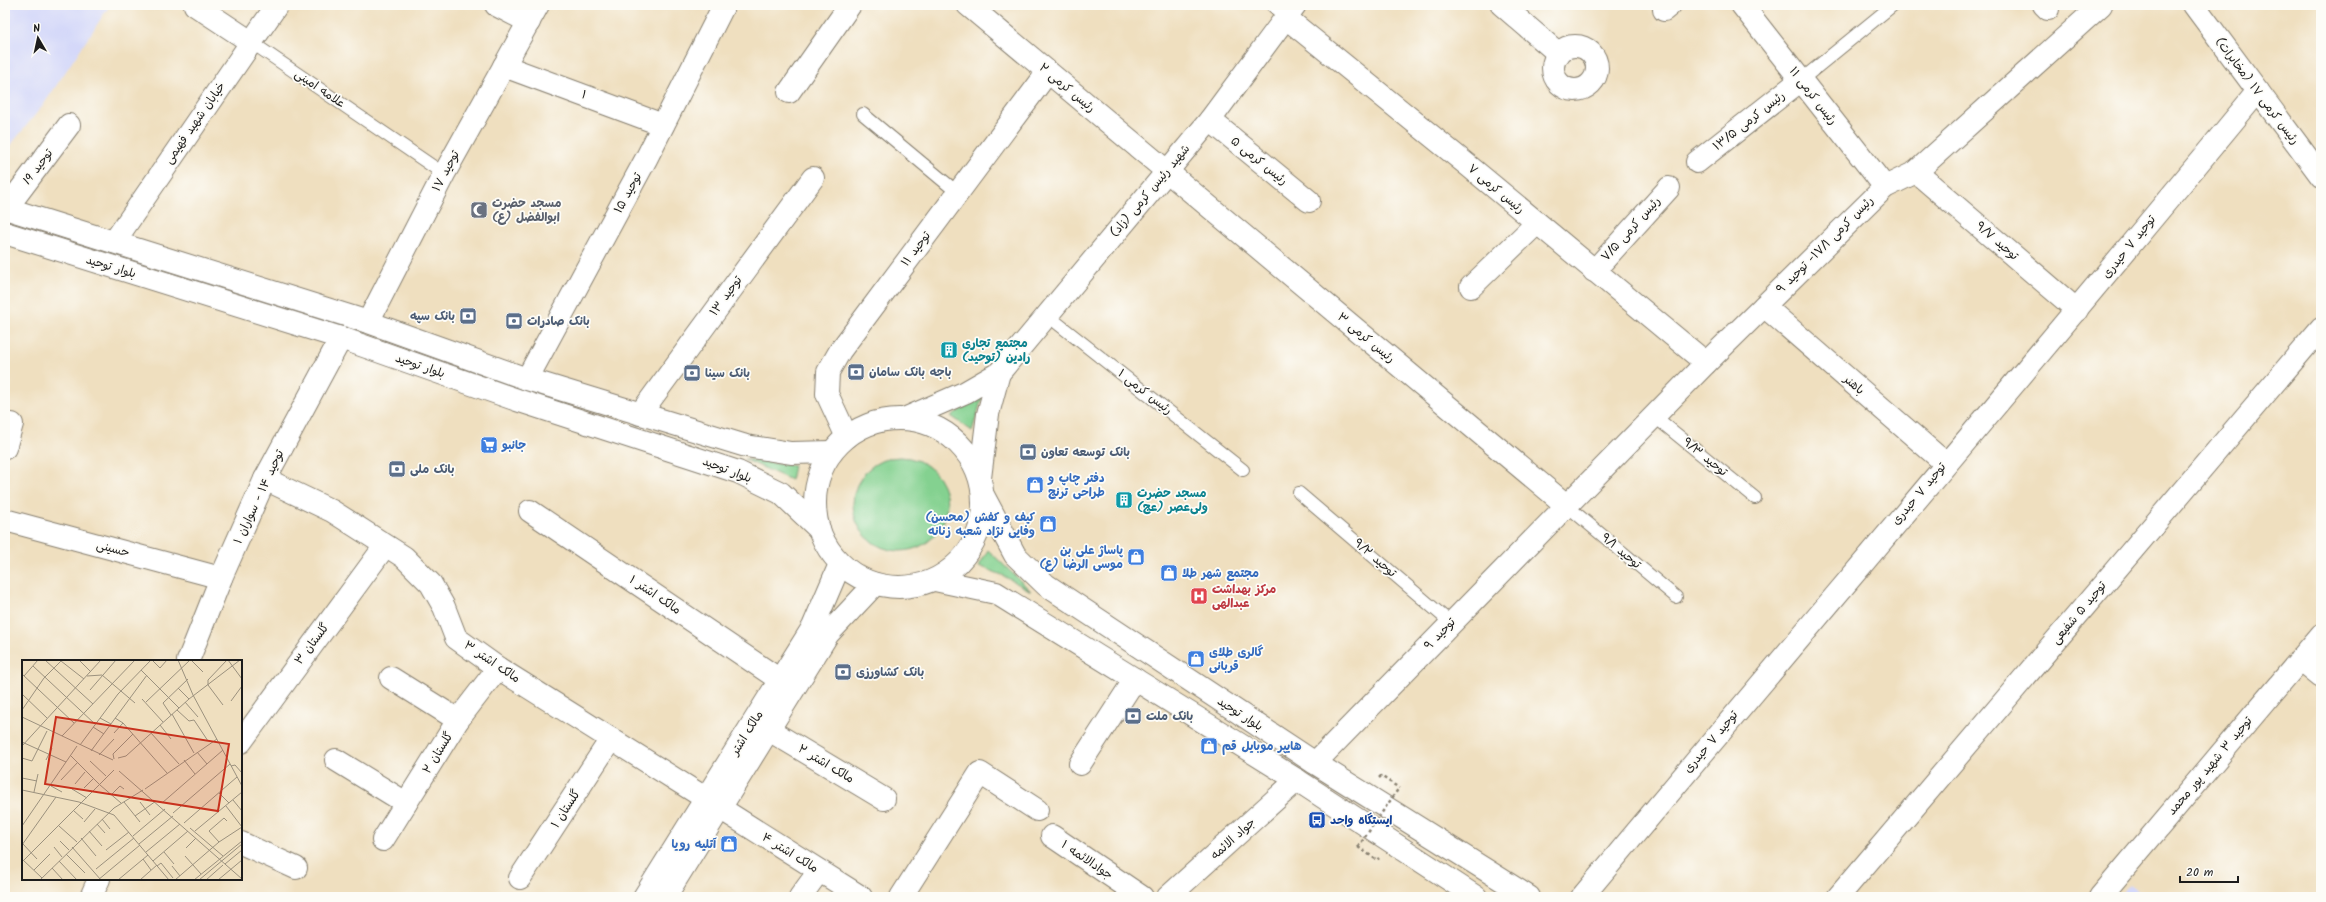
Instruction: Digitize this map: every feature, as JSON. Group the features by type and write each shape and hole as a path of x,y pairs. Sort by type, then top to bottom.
{"street":[{"name":"علامه امینی","path":"195,5 251,42"},
{"name":"خیابان شهید فهیمی","path":"114,242 277,5"},
{"path":"496,5 533,13"},
{"name":"توحید ۱۵","path":"526,378 664,125 724,5"},
{"path":"789,92 850,5"},
{"name":"رئیس کرمی ۲","path":"968,5 1166,172"},
{"path":"1502,5 1558,54"},
{"name":"رئیس کرمی ۱۱","path":"1742,5 1884,187"},
{"name":"رئیس کرمی ۱۷/۱- توحید ۹","path":"1566,505 1706,363 1884,187 1916,172 2101,5"},
{"name":"رئیس کرمی ۱۷ (مخابرات)","path":"2194,5 2321,176"},
{"name":"شهید رئیس کرمی (زاد)","path":"999,373 1210,120 1284,9"},
{"name":"رئیس کرمی ۷","path":"1284,9 1594,271 1706,363"},
{"name":"توحید ۱۷","path":"368,322 444,174 533,13"},
{"name":"۱","path":"504,66 664,125"},
{"name":"توحید ۱۱","path":"839,445 827,394 828,372 840,351 1048,72"},
{"name":"رئیس کرمی ۱۳/۵","path":"1697,162 1801,80"},
{"name":"توحید ۷ حیدری","path":"1582,897 1945,463 2077,310 2258,91"},
{"name":"رئیس کرمی ۵","path":"1210,120 1309,202"},
{"name":"توحید 19","path":"5,208 69,125"},
{"name":"رئیس کرمی ۳","path":"1166,172 1566,505"},
{"name":"توحید ۹/۷","path":"1916,172 2077,310"},
{"name":"توحید ۱۳","path":"640,414 813,178"},
{"name":"رئیس کرمی ۷/۵","path":"1594,271 1669,188"},
{"name":"بلوار توحید","path":"5,208 368,322 526,378 746,446 791,454 839,445"},
{"path":"1472,287 1537,223"},
{"name":"بلوار توحید","path":"5,233 341,338 517,400 738,472 781,493 819,529"},
{"name":"باهنر","path":"1764,306 1945,463"},
{"name":"توحید ۵ شفیعی","path":"1838,897 2321,328"},
{"name":"توحید ۱۴ - سواران ۱","path":"188,660 221,578 265,479 341,338"},
{"path":"999,373 988,414 982,488 983,518 977,537 962,560 952,569 935,580 915,586 895,587 875,584 856,576 840,564 827,548 819,529 815,509 816,489 822,470 839,445 864,427 883,421 904,419 966,392 999,373"},
{"name":"بلوار توحید","path":"904,419 930,425 942,431 959,443 971,459 982,488 1015,554 1046,586 1315,763 1529,897"},
{"path":"5,448 12,424"},
{"name":"مالک اشتر ۳","path":"265,479 332,511 404,557 432,584 444,607 456,638 498,668 712,803"},
{"name":"توحید ۹","path":"1315,763 1566,505"},
{"name":"مالک اشتر ۱","path":"530,511 780,680"},
{"name":"حسینی","path":"5,520 221,578"},
{"name":"گلستان ۳","path":"242,741 385,546"},
{"name":"مالک اشتر","path":"665,897 712,803 780,680 814,626 840,564"},
{"path":"935,580 996,593 1297,780 1476,897"},
{"name":"مالک اشتر","path":"644,897 712,803 768,730 828,634 875,584"},
{"name":"توحید ۳ شهيد پور محمد","path":"2100,897 2321,635"},
{"path":"2300,659 2321,676"},
{"name":"گلستان ۲","path":"383,840 458,720 498,668"},
{"path":"391,678 458,720"},
{"path":"1080,764 1135,679"},
{"name":"مالک اشتر ۲","path":"768,730 884,799"},
{"name":"گلستان ۱","path":"520,878 611,739"},
{"path":"336,760 406,803"},
{"path":"901,897 980,774 1037,810"},
{"name":"جواد الائمه","path":"1168,897 1297,780"},
{"name":"مالک اشتر ۴","path":"712,803 861,897"},
{"name":"جوادالائمه ۱","path":"1052,836 1142,897"},
{"path":"242,843 296,868"},
{"path":"800,897 819,870"},
{"path":"91,897 99,880"}],"lane":[{"path":"1801,80 1893,5"},
{"name":"علامه امینی","path":"251,42 444,174"},
{"path":"863,114 958,193"},
{"name":"رئیس کرمی ۱","path":"1047,315 1242,470"},
{"name":"توحید ۹/۳","path":"1654,416 1755,498"},
{"name":"توحید ۹/۲","path":"1299,493 1451,623"},
{"name":"توحید ۹/۱","path":"1566,505 1676,597"}],"path":[{"path":"1358,847 1399,788 1381,776 1380,778 1374,774"}],"shaded area":[{"path":"5,5 110,5 44,104 5,152"},
{"path":"2130,885 2147,897 2119,897"}],"green space":[{"path":"983,395 972,431 951,416"},
{"path":"900,457 918,461 933,471 943,486 947,504 943,522 933,537 918,547 900,551 882,547 867,537 857,522 853,504 857,486 867,471 882,461"},
{"path":"744,459 794,466 791,480"},
{"path":"988,550 1031,591 1002,575 979,566"}],"place":[{"name":"مسجد حضرت ابوالفضل (ع)","path":"479,210"},
{"name":"بانک سپه","path":"468,316"},
{"name":"بانک صادرات","path":"514,321"},
{"name":"مجتمع تجاری رادین (توحید)","path":"949,350"},
{"name":"باجه بانک سامان","path":"856,372"},
{"name":"بانک سینا","path":"692,373"},
{"name":"جانبو","path":"489,445"},
{"name":"بانک توسعه تعاون","path":"1028,452"},
{"name":"بانک ملی","path":"397,469"},
{"name":"دفتر چاپ و طراحی ترنج","path":"1035,485"},
{"name":"مسجد حضرت ولی‌عصر (عج)","path":"1124,500"},
{"name":"کیف و کفش (محسن) وفایی نژاد شعبه زنانه","path":"1048,524"},
{"name":"پاساژ علی بن موسی الرضا (ع)","path":"1136,557"},
{"name":"مجتمع شهر طلا","path":"1169,573"},
{"name":"مرکز بهداشت عبدالهی","path":"1199,596"},
{"name":"گالری طلای قربانی","path":"1196,659"},
{"name":"بانک کشاورزی","path":"843,672"},
{"name":"بانک ملت","path":"1133,716"},
{"name":"هایپر موبایل قم","path":"1209,746"},
{"name":"ایستگاه واحد","path":"1317,820"},
{"name":"آتلیه رویا","path":"729,844"}]}
